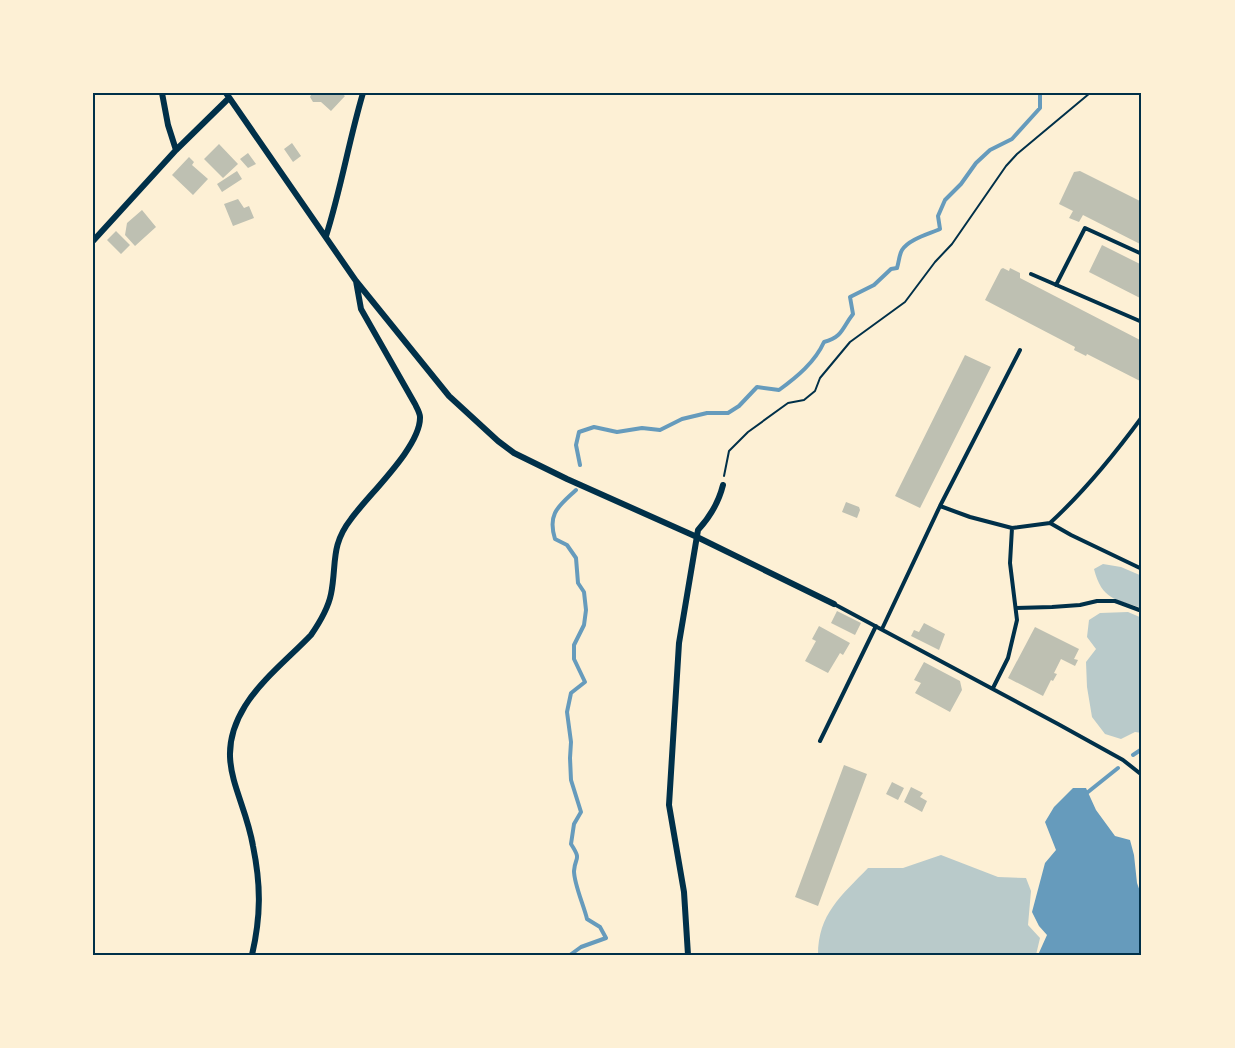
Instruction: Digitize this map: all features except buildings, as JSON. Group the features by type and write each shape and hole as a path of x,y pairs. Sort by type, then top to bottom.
{"street":[{"path":"162,93 168,125 176,150"},
{"path":"326,236 339,195 353,126 363,93"},
{"path":"93,242 227,95 356,281 449,396 498,441 514,453 567,479 697,537 834,604"},
{"path":"252,955 259,925 260,897 250,830 231,774 230,744 246,704 320,623 331,594 334,555 339,539 350,520 397,466 415,434 420,416 361,309 356,281"},
{"path":"688,955 684,892 669,805 679,643 698,530 706,521 720,496 723,484"}],"lane":[{"path":"1056,285 1085,228 1142,254"},
{"path":"1031,274 1142,322"},
{"path":"882,629 940,506 1020,350"},
{"path":"940,506 1012,528 1050,523 1104,468 1142,417"},
{"path":"1050,523 1142,569"},
{"path":"993,688 1004,670 1017,620 1010,563 1012,528"},
{"path":"1016,608 1115,601 1142,611"},
{"path":"834,604 1123,760 1142,775"},
{"path":"820,741 876,626"}],"path":[{"path":"723,484 724,466 729,451 748,432 788,403 804,400 814,391 820,378 850,342 905,302 935,262 952,244 1006,166 1017,154 1090,93"}],"shaded area":[{"path":"1103,564 1121,567 1142,576 1142,608 1117,600 1106,593 1094,569"},
{"path":"1128,612 1142,618 1142,733 1135,732 1121,739 1105,734 1092,717 1086,662 1096,649 1087,637 1089,620 1100,613"},
{"path":"941,855 998,877 1026,878 1031,891 1028,925 1040,938 1036,955 818,955 822,928 827,917 840,897 868,868 903,868"}],"water":[{"path":"1073,788 1086,788 1096,810 1115,836 1130,840 1137,883 1142,897 1142,955 1038,955 1047,935 1032,912 1045,863 1056,850 1045,822 1054,807"}],"waterway":[{"path":"580,465 576,445 579,432 594,427 617,432 642,428 660,430 682,419 707,413 728,413 739,406 757,387 779,390 792,380 811,363 824,342 842,331 853,314 850,297 874,285 891,269 897,268 905,246 940,229 938,216 945,200 961,184 976,163 990,150 1012,139 1040,108 1040,93"},
{"path":"570,955 581,947 606,938 600,927 587,919 574,871 577,856 571,844 574,824 581,812 571,780 571,742 567,712 571,693 585,682 574,659 574,645 584,625 586,610 584,592 578,583 576,558 567,545 555,539 553,523 556,511 576,490"},
{"path":"1133,755 1142,749"},
{"path":"1088,792 1118,768"}]}
